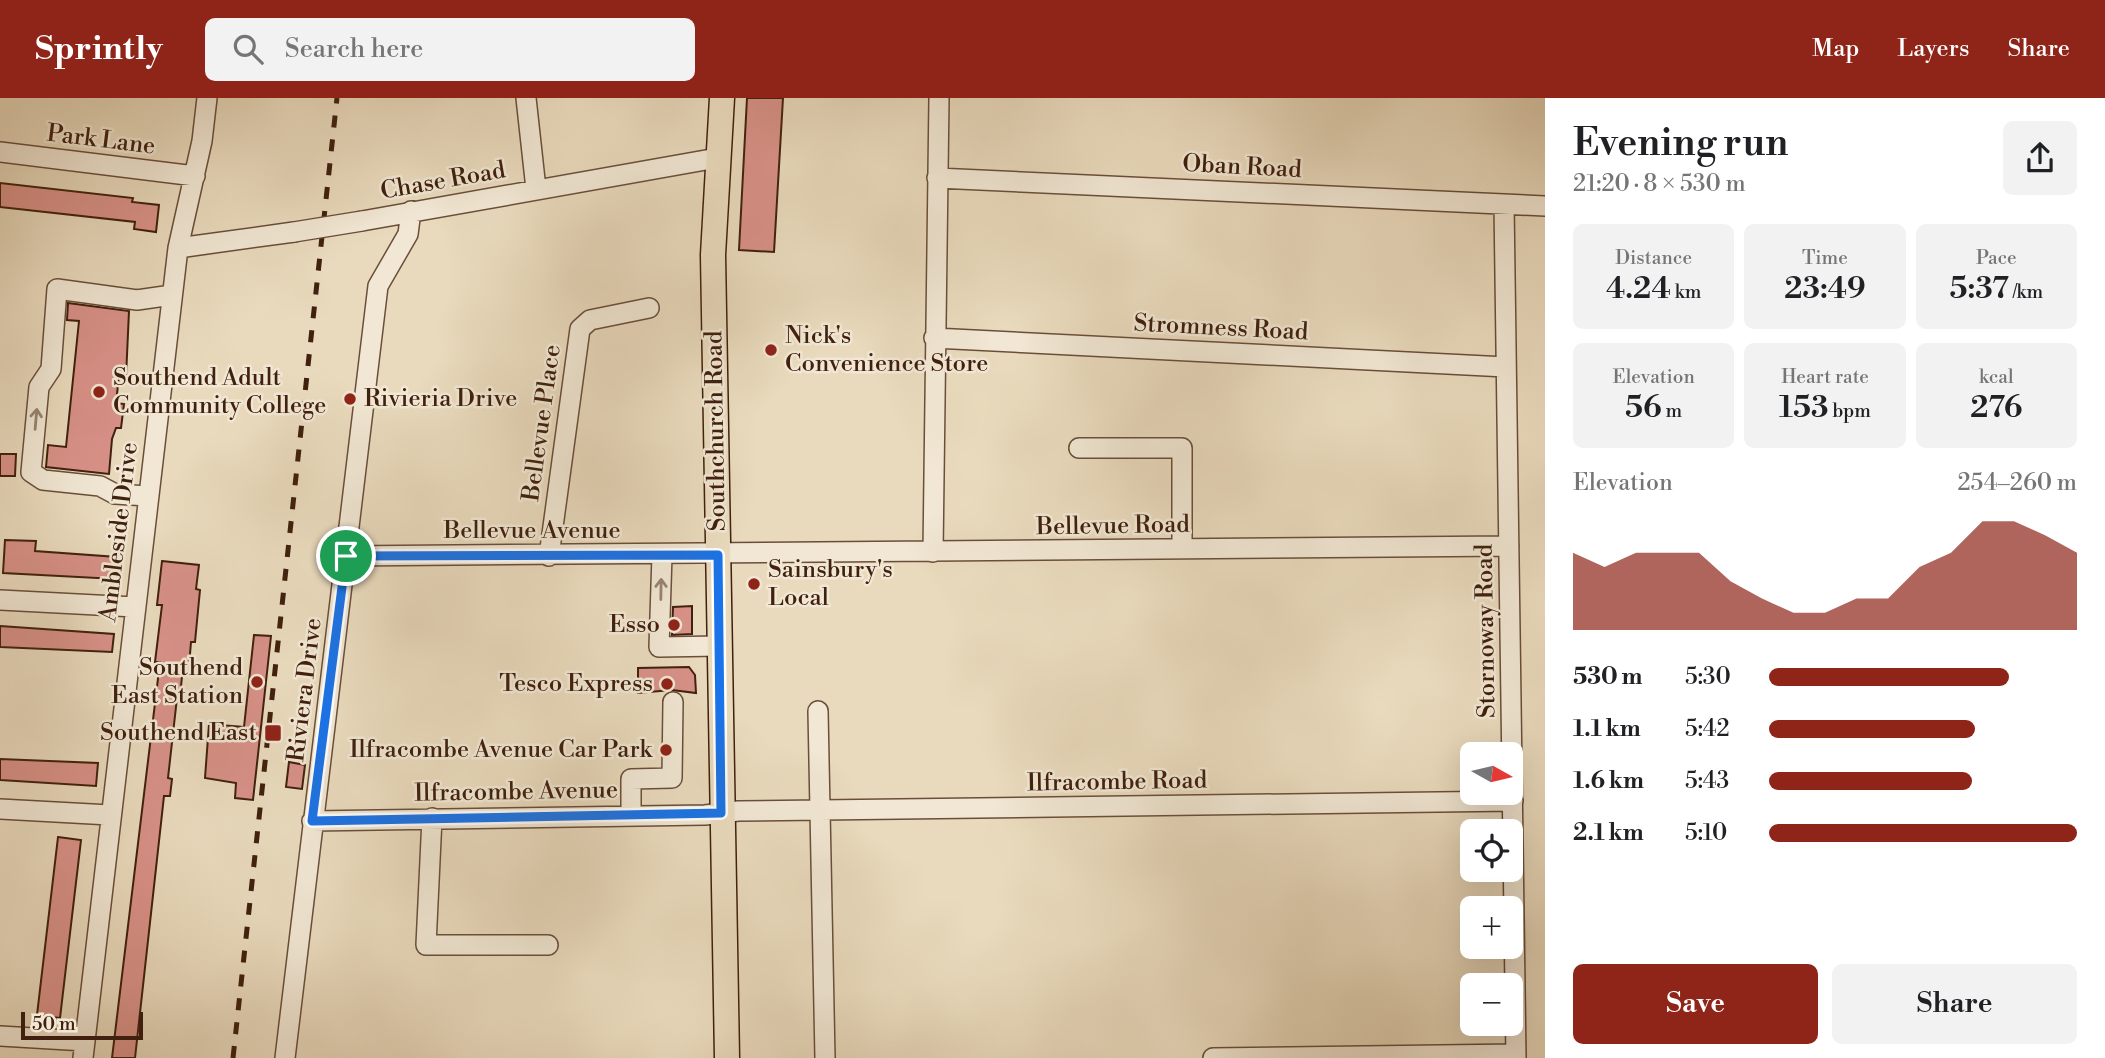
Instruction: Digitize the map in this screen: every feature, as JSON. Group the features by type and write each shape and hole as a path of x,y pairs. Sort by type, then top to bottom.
{"main road":[{"name":"Southchurch Road","path":"722,98 713,255 727,1058"}],"street":[{"name":"Ambleside Drive","path":"84,1050 178,248 195,176 207,98"},
{"path":"526,98 536,189"},
{"path":"933,552 939,98"},
{"name":"Park Lane","path":"0,152 195,176"},
{"name":"Chase Road","path":"178,248 362,221 717,158"},
{"name":"Oban Road","path":"937,178 1545,205"},
{"name":"Stornoway Road","path":"1504,204 1512,742"},
{"name":"Riviera Drive","path":"285,1058 378,286 408,234 411,211"},
{"path":"148,496 115,494 100,486 43,480 31,472 38,387 51,369 57,289 137,300 172,295"},
{"name":"Bellevue Place","path":"549,556 580,329 590,320 649,308"},
{"name":"Stromness Road","path":"934,338 1506,367"},
{"path":"1079,448 1182,447 1182,549"},
{"name":"Bellevue Road","path":"718,555 1509,546"},
{"path":"662,555 659,647 719,646"},
{"name":"Bellevue Avenue","path":"346,556 718,555"},
{"path":"0,600 135,607"},
{"path":"631,815 631,779 672,778 674,702"},
{"path":"818,711 825,1058"},
{"name":"Ilfracombe Road","path":"721,813 1460,802"},
{"name":"Stornoway Road","path":"1513,805 1516,1056"},
{"path":"0,809 110,815"},
{"name":"Ilfracombe Avenue","path":"312,821 721,813"},
{"path":"432,818 426,945 548,945"},
{"path":"0,1036 84,1050"},
{"path":"1213,1058 1516,1056"}],"building":[{"path":"747,98 783,98 774,252 739,250"},
{"path":"0,183 133,198 132,202 159,205 156,232 134,229 135,222 0,207"},
{"path":"68,303 129,311 126,377 119,376 116,403 124,404 121,428 116,428 112,439 109,474 46,467 48,445 66,447 79,321 67,320"},
{"path":"0,454 16,454 15,476 0,476"},
{"path":"5,540 36,541 35,551 117,557 116,579 3,573"},
{"path":"162,561 199,565 196,589 200,590 195,642 191,642 189,666 183,665 180,698 177,698 168,778 172,779 170,796 164,796 135,1058 112,1058 160,662 155,662 162,605 157,605"},
{"path":"692,606 692,634 672,635 673,607"},
{"path":"0,626 114,634 112,652 0,647"},
{"path":"254,635 271,636 253,800 235,798 236,783 205,778 209,724 244,727"},
{"name":"Tesco Express","path":"689,667 695,675 696,693 672,690 638,693 638,668"},
{"path":"0,759 98,763 96,786 0,780"},
{"path":"289,762 305,765 302,789 286,787"},
{"path":"58,837 81,840 60,1018 37,1015"}],"railway":[{"path":"233,1058 337,98"}],"place":[{"name":"Nick's Convenience Store","path":"771,350"},
{"name":"Southend Adult Community College","path":"99,392"},
{"name":"Rivieria Drive","path":"350,399"},
{"name":"Sainsbury's Local","path":"754,584"},
{"name":"Esso","path":"674,625"},
{"name":"Southend East Station","path":"257,682"},
{"name":"Tesco Express","path":"667,684"},
{"name":"Southend East","path":"273,733"},
{"name":"Ilfracombe Avenue Car Park","path":"666,750"}],"route":[{"path":"718,555 721,813 312,821 346,556 718,555"}]}
